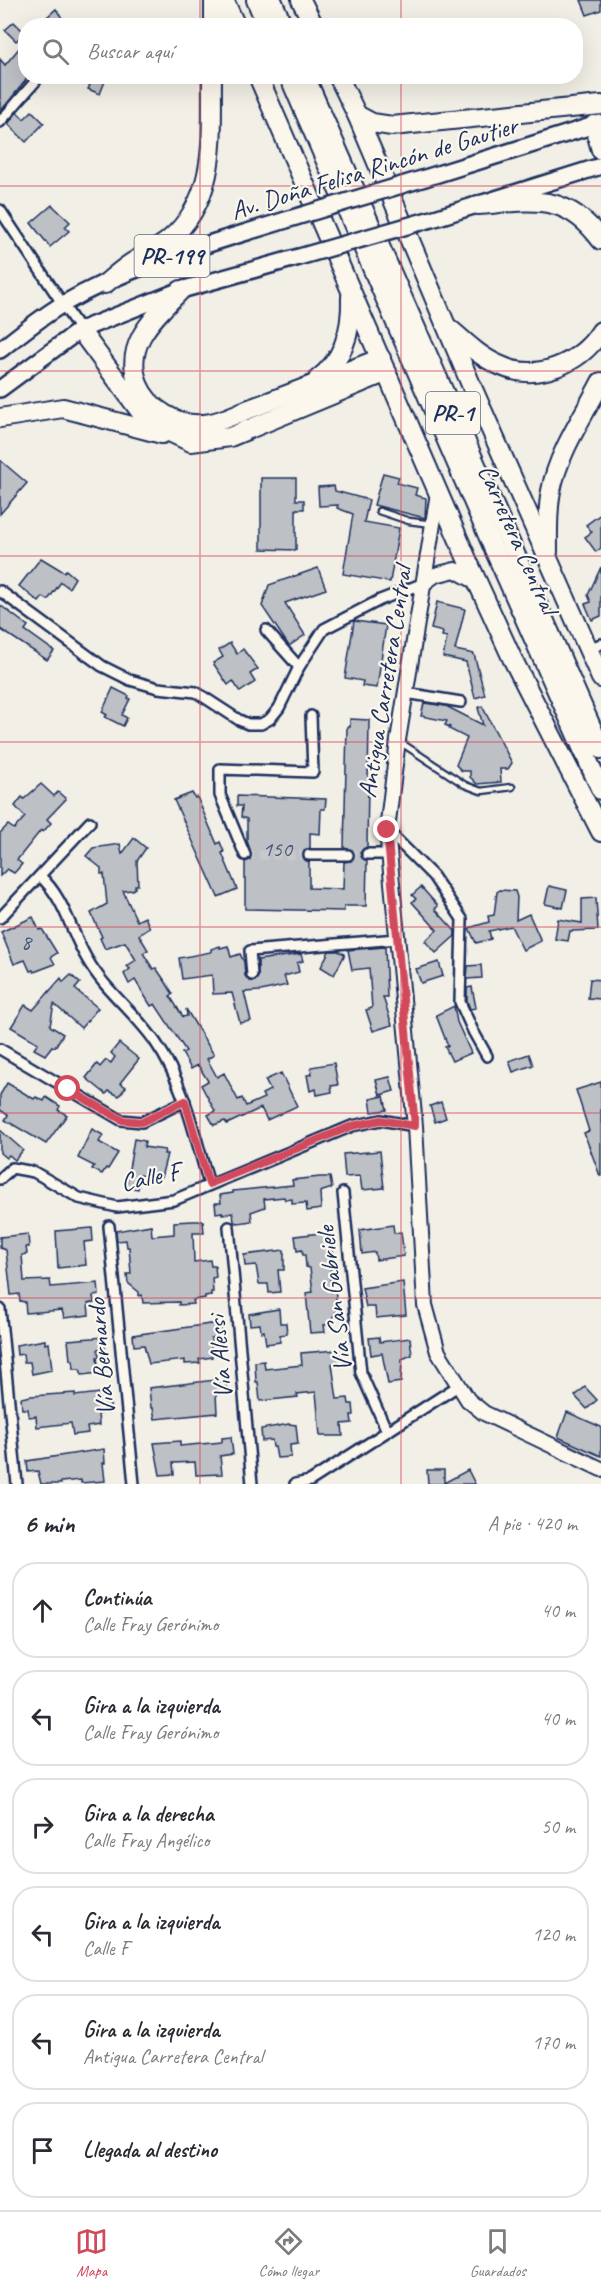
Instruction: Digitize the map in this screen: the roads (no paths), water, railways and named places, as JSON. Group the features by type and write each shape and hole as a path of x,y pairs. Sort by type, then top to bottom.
{"highway":[{"path":"214,0 214,18"},
{"path":"224,0 232,18"},
{"path":"256,0 264,18"},
{"path":"272,0 280,18"},
{"path":"302,0 310,18"},
{"path":"105,284 131,263 171,239 197,206 209,171 212,84"},
{"path":"261,84 512,658 601,832"},
{"name":"Carretera Central","path":"292,84 601,790"},
{"name":"Carretera Central","path":"309,84 601,749"},
{"path":"342,84 548,560 595,646 601,678"},
{"path":"357,115 372,123 392,126 601,105"},
{"path":"598,124 601,150"},
{"path":"478,205 521,201 550,202 580,218 601,240"},
{"path":"181,290 144,330 137,342 134,361 140,389 151,403 163,413 185,423 206,424 306,388 384,365"},
{"path":"306,388 329,370 345,344 351,318 351,290"},
{"path":"445,324 491,361 503,367 527,371 548,370 569,362 590,345 601,332"},
{"path":"80,330 142,414 161,428 191,442"},
{"path":"0,418 63,408 191,442 231,437 384,365"},
{"path":"548,560 548,512 553,479 558,464 601,382"}],"main road":[{"name":"Av. Doña Felisa Rincón de Gautier","path":"64,304 143,266 598,124"},
{"name":"PR-199","path":"0,388 80,330 181,290 435,218 601,166"},
{"name":"PR-199","path":"0,350 24,330 64,304"}],"street":[{"path":"0,123 33,84"},
{"path":"0,210 80,330"},
{"name":"Antigua Carretera Central","path":"438,492 398,740 387,830 415,1126 425,1305 438,1352 468,1400 484,1413 601,1469"},
{"path":"0,591 102,666 130,680 158,688 196,692 248,724 261,724 279,708 299,667 324,629 380,600 424,583 435,575 455,570 478,583"},
{"path":"266,630 299,667"},
{"path":"406,693 461,702"},
{"path":"245,855 220,795 220,769 313,772 311,716"},
{"path":"0,918 90,822"},
{"path":"387,830 433,876 462,919 460,1002 487,1056"},
{"path":"367,854 389,854"},
{"path":"309,855 348,855"},
{"path":"40,876 52,887 62,903 87,960 107,988 156,1043 185,1101 209,1184"},
{"path":"252,975 250,951 397,939"},
{"path":"0,1049 122,1120 142,1122 185,1101"},
{"name":"Calle F","path":"0,1179 12,1168 34,1172 79,1197 117,1207 174,1200 352,1126 381,1120 415,1126"},
{"name":"Vía San Gabriele","path":"343,1192 361,1373 387,1431"},
{"name":"Vía Bernardo","path":"110,1226 134,1484"},
{"name":"Vía Alessi","path":"229,1227 252,1484"},
{"path":"0,1309 17,1484"},
{"path":"295,1484 310,1481 458,1386"}],"lane":[{"path":"379,511 409,521 433,525"},
{"path":"398,740 465,785 481,791 512,787"}],"tunnel":[{"path":"348,855 367,854"},
{"path":"245,855 309,855"}]}
